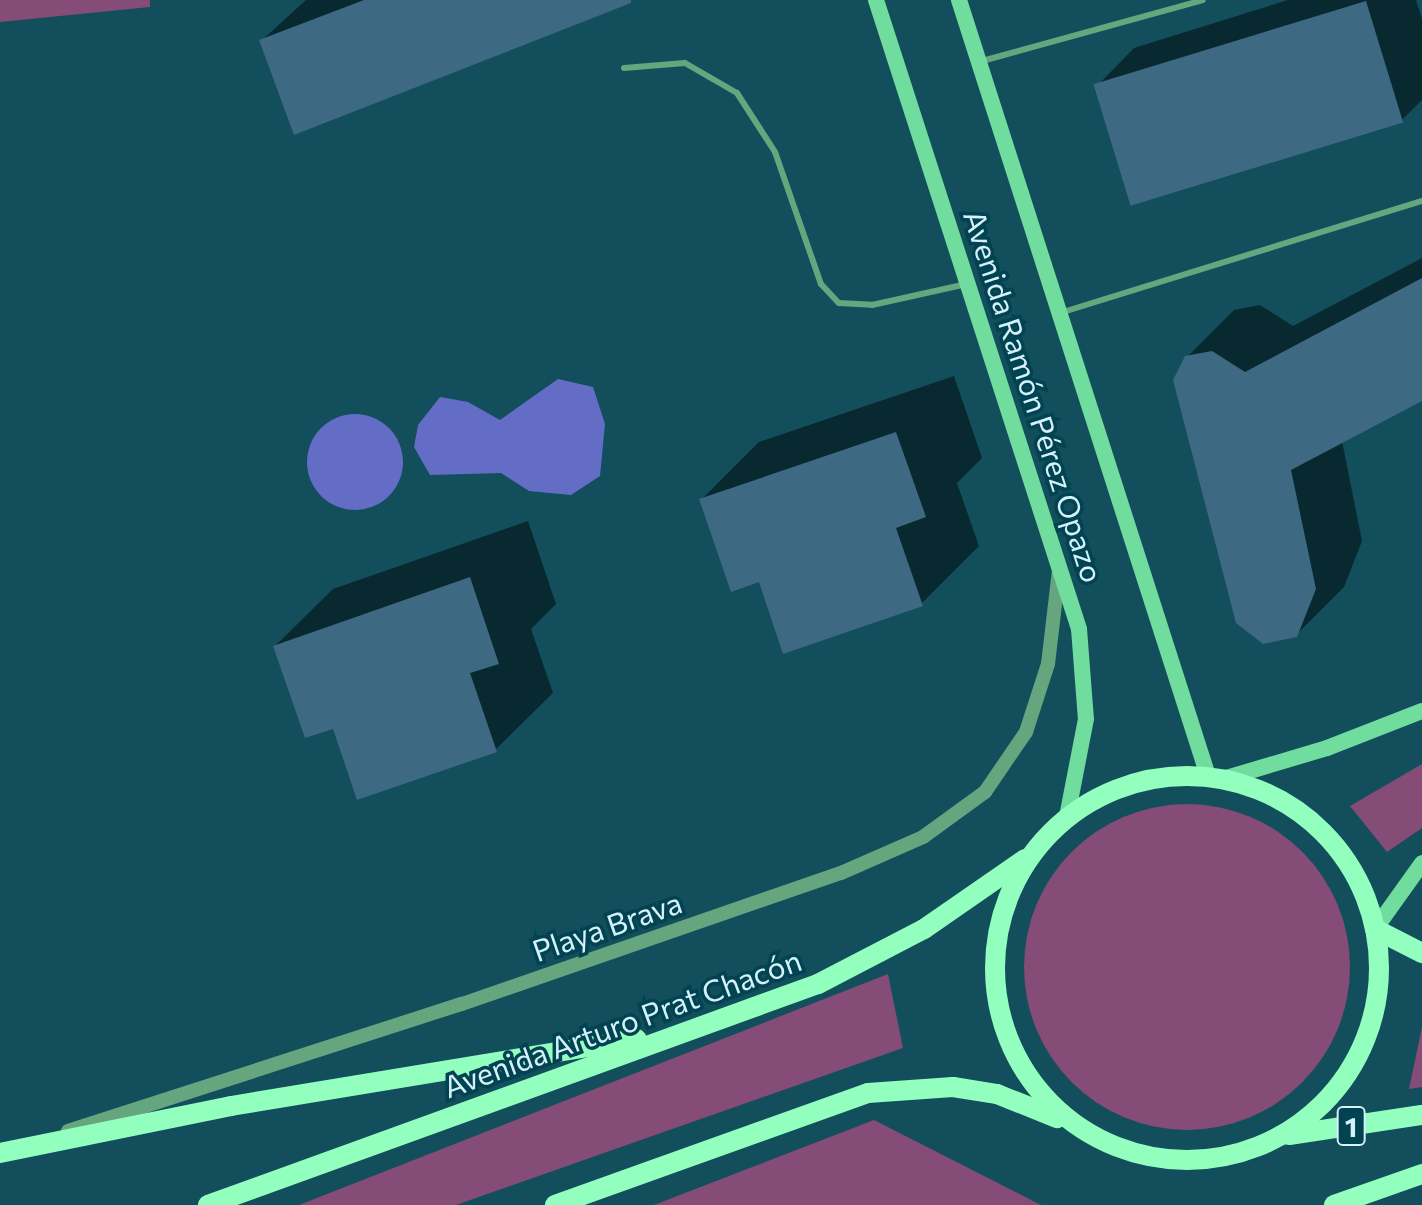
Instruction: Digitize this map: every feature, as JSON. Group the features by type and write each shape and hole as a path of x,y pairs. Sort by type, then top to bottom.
{"main road":[{"name":"Avenida Ramón Pérez Opazo","path":"876,0 1079,629 1085,674 1080,769 1067,817"},
{"name":"Avenida Ramón Pérez Opazo","path":"959,0 1059,313 1216,777"},
{"path":"1216,777 1327,748 1422,711"},
{"name":"Avenida Arturo Prat Chacón","path":"208,1205 818,984 872,958 981,892 1034,851 1067,817 1119,787 1179,775 1216,777 1276,797 1322,831 1356,876 1375,929 1378,990 1362,1048 1328,1099 1281,1136"},
{"name":"Avenida Arturo Prat Chacón","path":"1034,851 1004,906 997,937 996,1000 1017,1059 1055,1109 1078,1129"},
{"path":"1422,863 1375,929 1422,953"},
{"path":"0,1153 231,1106 692,1030"},
{"name":"Avenida Arturo Prat Chacón","path":"555,1205 827,1105 896,1088 953,1087 997,1094 1105,1144 1164,1160 1224,1158 1281,1136 1422,1115"},
{"path":"1334,1205 1422,1174"}],"street":[{"name":"Playa Brava","path":"0,1153 462,1004 841,873 923,837 985,792 1026,732 1048,664 1059,567"}],"lane":[{"path":"979,62 1203,0"},
{"path":"624,68 685,63 737,93 775,152 821,284 839,303 872,305 968,283"},
{"path":"1059,313 1422,201"}],"shaded area":[{"path":"0,0 150,0 150,7 0,22"},
{"path":"1422,764 1422,828 1387,852 1350,806"},
{"path":"1187,804 1219,807 1249,816 1278,831 1302,852 1323,876 1338,905 1347,935 1350,967 1347,999 1338,1029 1323,1058 1302,1082 1278,1103 1249,1118 1219,1127 1187,1130 1155,1127 1125,1118 1096,1103 1072,1082 1051,1058 1036,1029 1027,999 1024,967 1027,935 1036,905 1051,876 1072,852 1096,831 1125,816 1155,807"},
{"path":"888,974 903,1048 456,1205 299,1205"},
{"path":"1422,1027 1422,1087 1409,1089"},
{"path":"874,1120 1041,1205 654,1205"}],"water":[{"path":"558,379 593,387 605,424 600,476 571,495 529,491 501,473 430,475 414,447 418,425 440,397 468,402 500,420"},
{"path":"355,414 373,418 389,428 399,444 403,462 399,480 389,496 373,506 355,510 337,506 321,496 311,480 307,462 311,444 321,428 337,418"}],"building":[{"path":"364,0 631,0 631,3 294,135 259,40"},
{"path":"1366,1 1403,122 1131,206 1093,84"},
{"path":"1422,278 1422,401 1291,470 1316,589 1297,637 1263,644 1236,623 1173,380 1185,356 1212,351 1245,372"},
{"path":"896,432 926,517 896,528 923,606 783,654 759,582 731,592 699,499"},
{"path":"470,577 499,664 470,673 497,752 357,800 333,729 305,738 273,646"}]}
